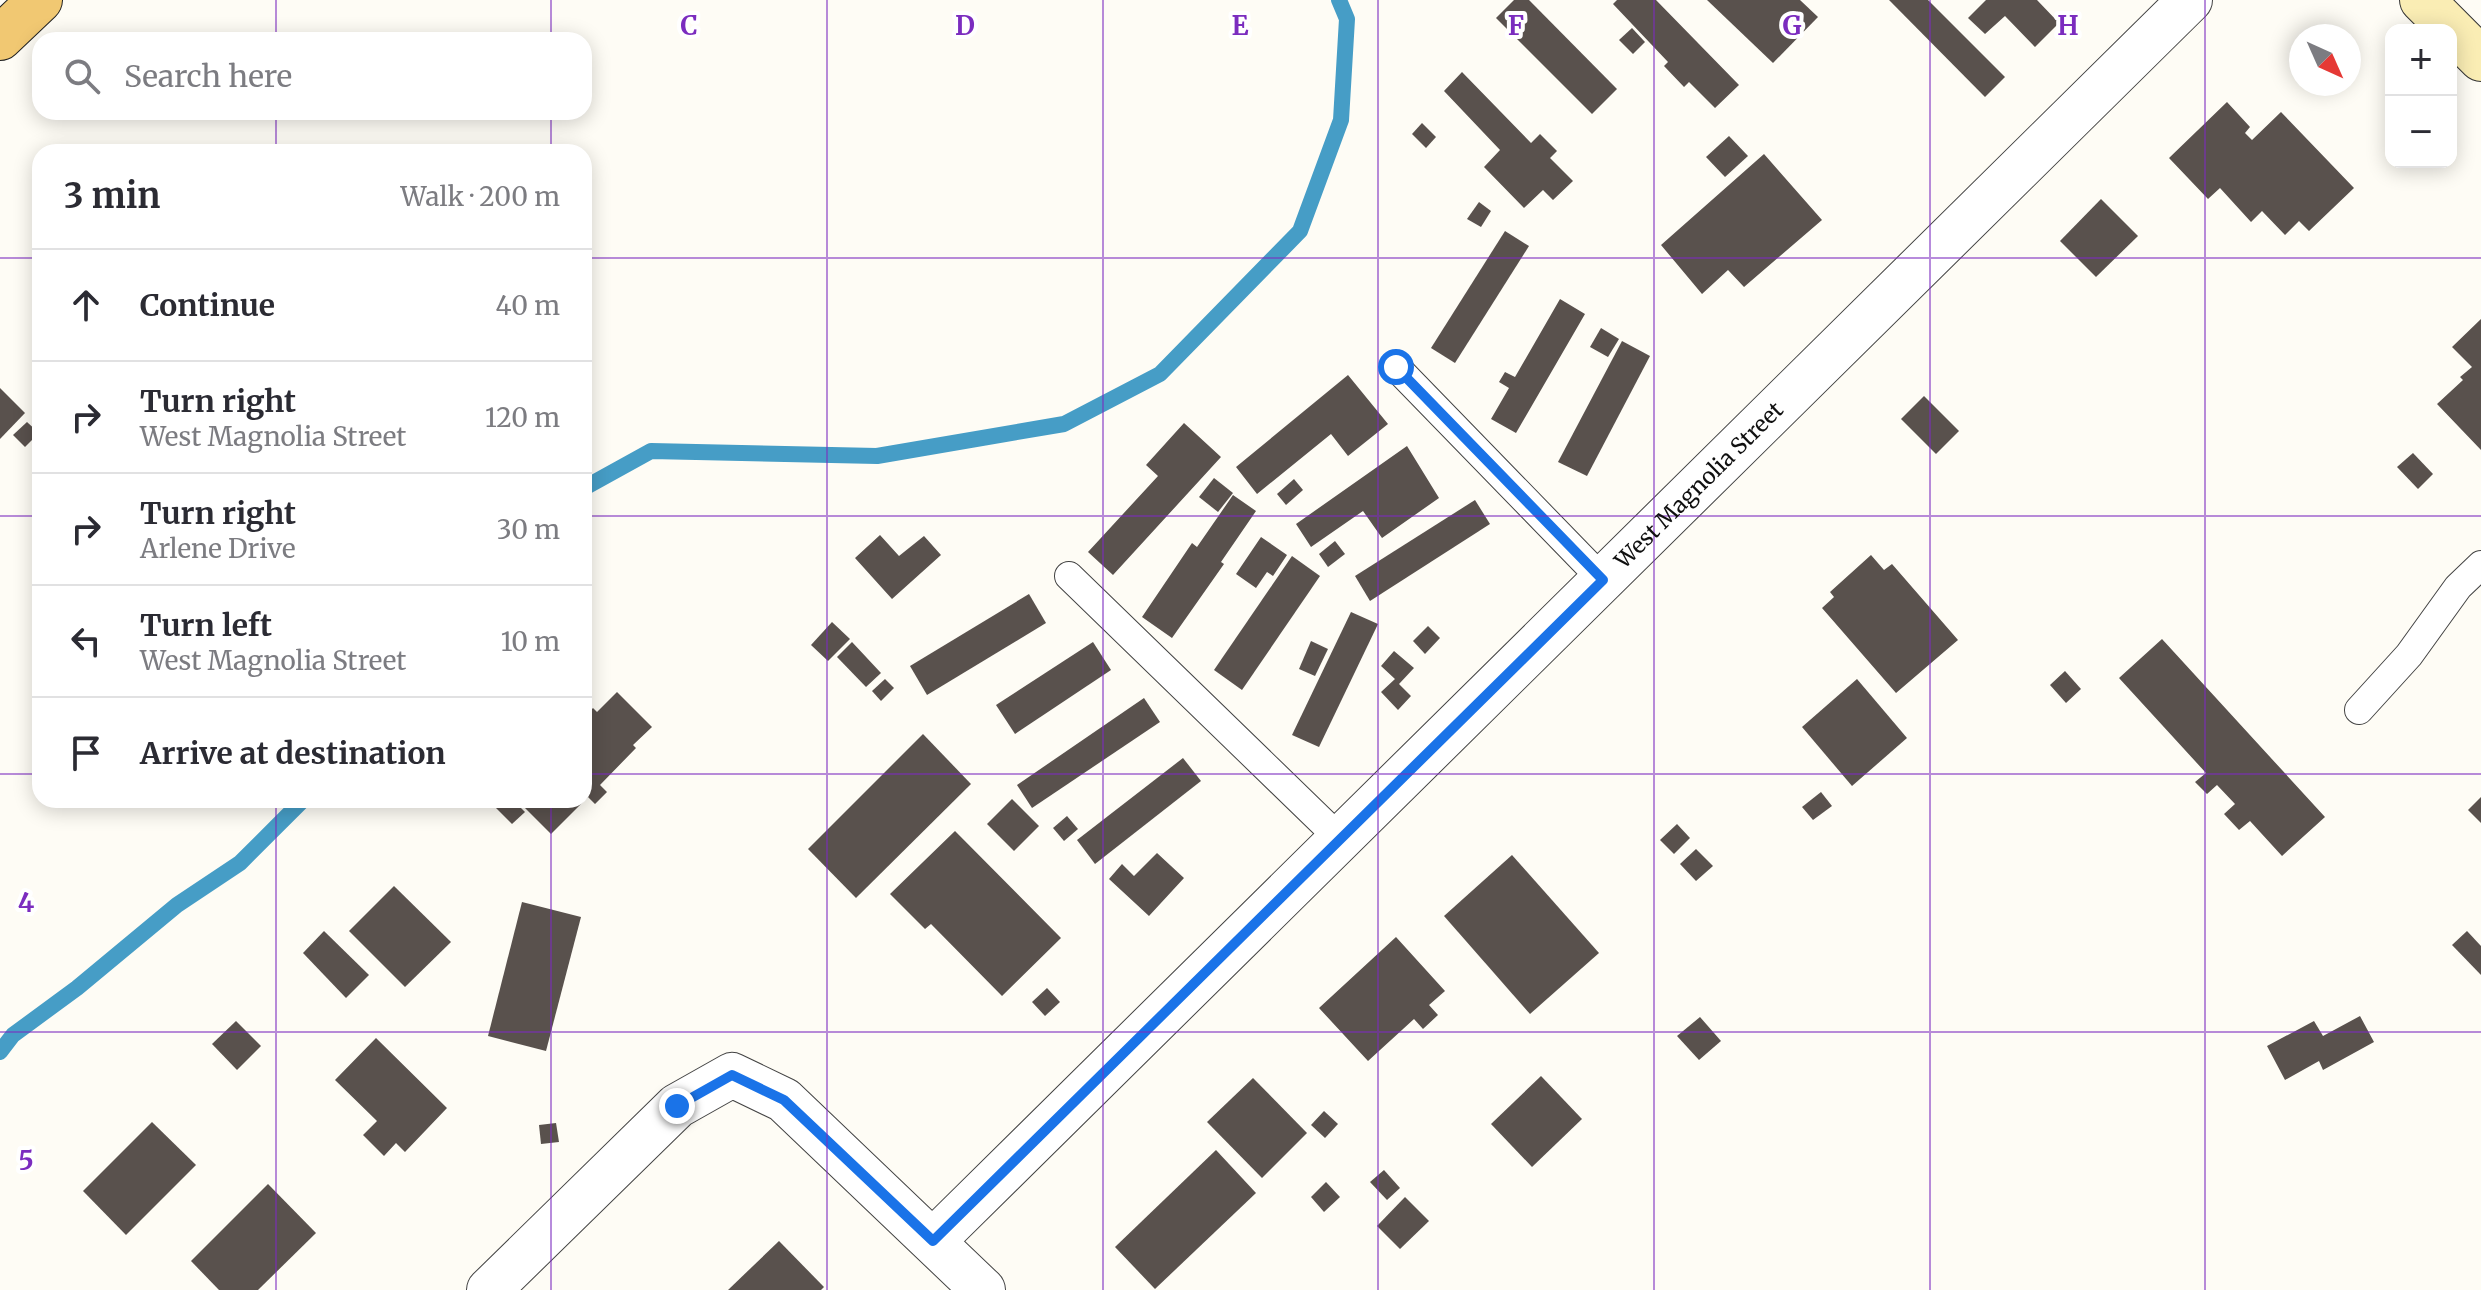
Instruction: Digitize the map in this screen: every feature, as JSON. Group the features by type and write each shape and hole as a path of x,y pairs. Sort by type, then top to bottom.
{"main road":[{"path":"0,38 40,0"},
{"path":"2422,0 2481,59"}],"street":[{"name":"West Magnolia Street","path":"933,1241 2190,0"},
{"path":"489,1290 677,1106 732,1075 784,1100 983,1290"}],"lane":[{"path":"1396,367 1603,580"},
{"path":"2359,710 2409,655 2458,587 2481,565"},
{"path":"1069,576 1340,839"}],"building":[{"path":"1514,0 1529,0 1617,89 1592,114 1496,18"},
{"path":"1617,0 1656,0 1739,85 1715,108 1689,82 1684,87 1664,66 1668,62 1613,4"},
{"path":"1707,0 1800,0 1818,17 1773,63"},
{"path":"1889,0 1928,0 2005,77 1985,97"},
{"path":"1986,0 2037,0 2059,23 2035,47 2005,16 1985,34 1968,18"},
{"path":"1632,28 1645,42 1633,54 1619,40"},
{"path":"1462,72 1531,143 1540,134 1557,151 1550,158 1573,181 1553,200 1543,190 1524,208 1484,167 1500,150 1444,91"},
{"path":"2227,102 2250,127 2245,133 2252,140 2281,112 2354,188 2309,231 2299,221 2285,235 2262,211 2251,222 2220,188 2208,199 2169,158"},
{"path":"1422,123 1436,137 1426,148 1412,134"},
{"path":"1729,136 1748,156 1725,177 1706,157"},
{"path":"1764,154 1822,220 1744,287 1728,270 1702,294 1661,245"},
{"path":"2101,199 2138,236 2096,277 2060,241"},
{"path":"1479,202 1491,211 1481,227 1467,219"},
{"path":"1505,231 1529,246 1455,363 1431,348"},
{"path":"1560,299 1585,314 1516,433 1491,419 1509,388 1499,382 1505,372 1515,377"},
{"path":"2481,319 2481,450 2437,404 2472,367 2452,347"},
{"path":"1601,328 1619,339 1608,357 1590,347"},
{"path":"1622,341 1650,356 1587,476 1558,462"},
{"path":"1348,375 1388,424 1348,456 1331,434 1257,494 1236,467"},
{"path":"0,388 25,413 0,439"},
{"path":"1924,396 1959,431 1936,454 1901,419"},
{"path":"27,422 32,427 32,440 25,447 13,435"},
{"path":"1184,423 1221,457 1113,575 1088,552 1158,476 1146,465"},
{"path":"1407,446 1439,498 1382,538 1363,511 1311,547 1296,524"},
{"path":"2413,453 2433,474 2418,489 2397,467"},
{"path":"1214,478 1233,493 1218,512 1199,497"},
{"path":"1294,479 1303,490 1286,505 1277,494"},
{"path":"1233,495 1256,511 1221,562 1224,564 1172,638 1142,617 1192,543 1197,547"},
{"path":"1475,500 1490,524 1370,601 1355,576"},
{"path":"880,535 899,556 924,536 941,555 892,599 855,558"},
{"path":"1261,537 1287,555 1273,576 1267,572 1256,588 1236,574"},
{"path":"1335,541 1345,554 1328,567 1319,554"},
{"path":"1871,555 1884,570 1892,564 1958,640 1896,693 1822,608 1834,597 1830,592"},
{"path":"1292,556 1320,576 1242,690 1214,670"},
{"path":"1029,594 1046,623 927,695 910,666"},
{"path":"1351,612 1378,624 1319,747 1292,735"},
{"path":"832,622 850,639 828,661 811,645"},
{"path":"1428,626 1440,638 1425,654 1413,641"},
{"path":"2162,639 2325,817 2282,856 2250,821 2239,830 2224,814 2235,804 2217,785 2207,794 2195,782 2206,773 2119,678"},
{"path":"1311,641 1328,649 1315,676 1299,669"},
{"path":"852,642 881,673 866,687 837,657"},
{"path":"1093,642 1111,670 1015,734 996,705"},
{"path":"1394,651 1414,668 1399,684 1411,696 1398,710 1381,692 1395,679 1381,666"},
{"path":"2065,671 2081,689 2066,703 2050,685"},
{"path":"885,679 894,688 881,701 872,691"},
{"path":"1857,679 1907,738 1852,786 1802,727"},
{"path":"617,692 652,727 600,785 607,792 595,804 592,801 592,709 597,712"},
{"path":"1144,698 1160,722 1032,808 1017,785"},
{"path":"923,734 971,784 856,898 808,849"},
{"path":"1183,758 1201,781 1095,864 1077,840"},
{"path":"1821,792 1832,806 1813,820 1802,807"},
{"path":"2481,797 2481,823 2468,810"},
{"path":"1012,799 1039,826 1014,851 987,824"},
{"path":"496,808 521,808 525,812 512,824"},
{"path":"525,808 577,808 551,834"},
{"path":"1067,816 1078,829 1064,841 1053,828"},
{"path":"1677,824 1690,838 1674,854 1660,840"},
{"path":"955,831 1061,938 1002,996 931,924 925,929 890,894"},
{"path":"1696,849 1713,866 1696,881 1680,864"},
{"path":"1157,853 1184,878 1149,916 1109,879 1122,864 1134,876"},
{"path":"1512,855 1599,953 1530,1014 1444,916"},
{"path":"394,886 451,942 405,987 349,931"},
{"path":"522,902 581,917 546,1051 488,1036"},
{"path":"324,931 369,975 346,998 303,953"},
{"path":"2467,931 2481,946 2481,975 2452,945"},
{"path":"1396,937 1445,991 1429,1005 1438,1015 1423,1029 1414,1019 1368,1061 1319,1008"},
{"path":"1047,988 1060,1002 1045,1016 1032,1002"},
{"path":"2360,1016 2374,1042 2323,1070 2319,1061 2285,1080 2267,1046 2314,1021 2323,1036"},
{"path":"1700,1017 1721,1041 1699,1060 1677,1036"},
{"path":"236,1021 261,1046 237,1070 212,1044"},
{"path":"376,1038 447,1108 405,1152 396,1143 384,1156 363,1135 377,1121 335,1080"},
{"path":"1541,1076 1582,1119 1532,1167 1491,1124"},
{"path":"1253,1078 1307,1133 1262,1178 1207,1122"},
{"path":"1324,1111 1338,1124 1325,1138 1311,1125"},
{"path":"152,1122 196,1165 126,1235 83,1191"},
{"path":"556,1123 559,1142 541,1144 539,1125"},
{"path":"1216,1150 1256,1193 1155,1289 1115,1247"},
{"path":"1384,1170 1400,1188 1387,1200 1370,1182"},
{"path":"1326,1182 1340,1197 1324,1212 1311,1197"},
{"path":"268,1184 316,1233 258,1290 219,1290 191,1261"},
{"path":"1405,1197 1429,1221 1400,1249 1377,1226"},
{"path":"779,1241 824,1287 821,1290 728,1290"}],"waterway":[{"path":"592,484 651,451 877,456 1064,424 1160,374 1300,231 1341,120 1347,19 1339,0"},
{"path":"0,1052 13,1035 77,988 177,905 240,863 295,808"}],"route":[{"path":"677,1106 732,1075 784,1100 933,1241 1603,580 1396,367"}]}
